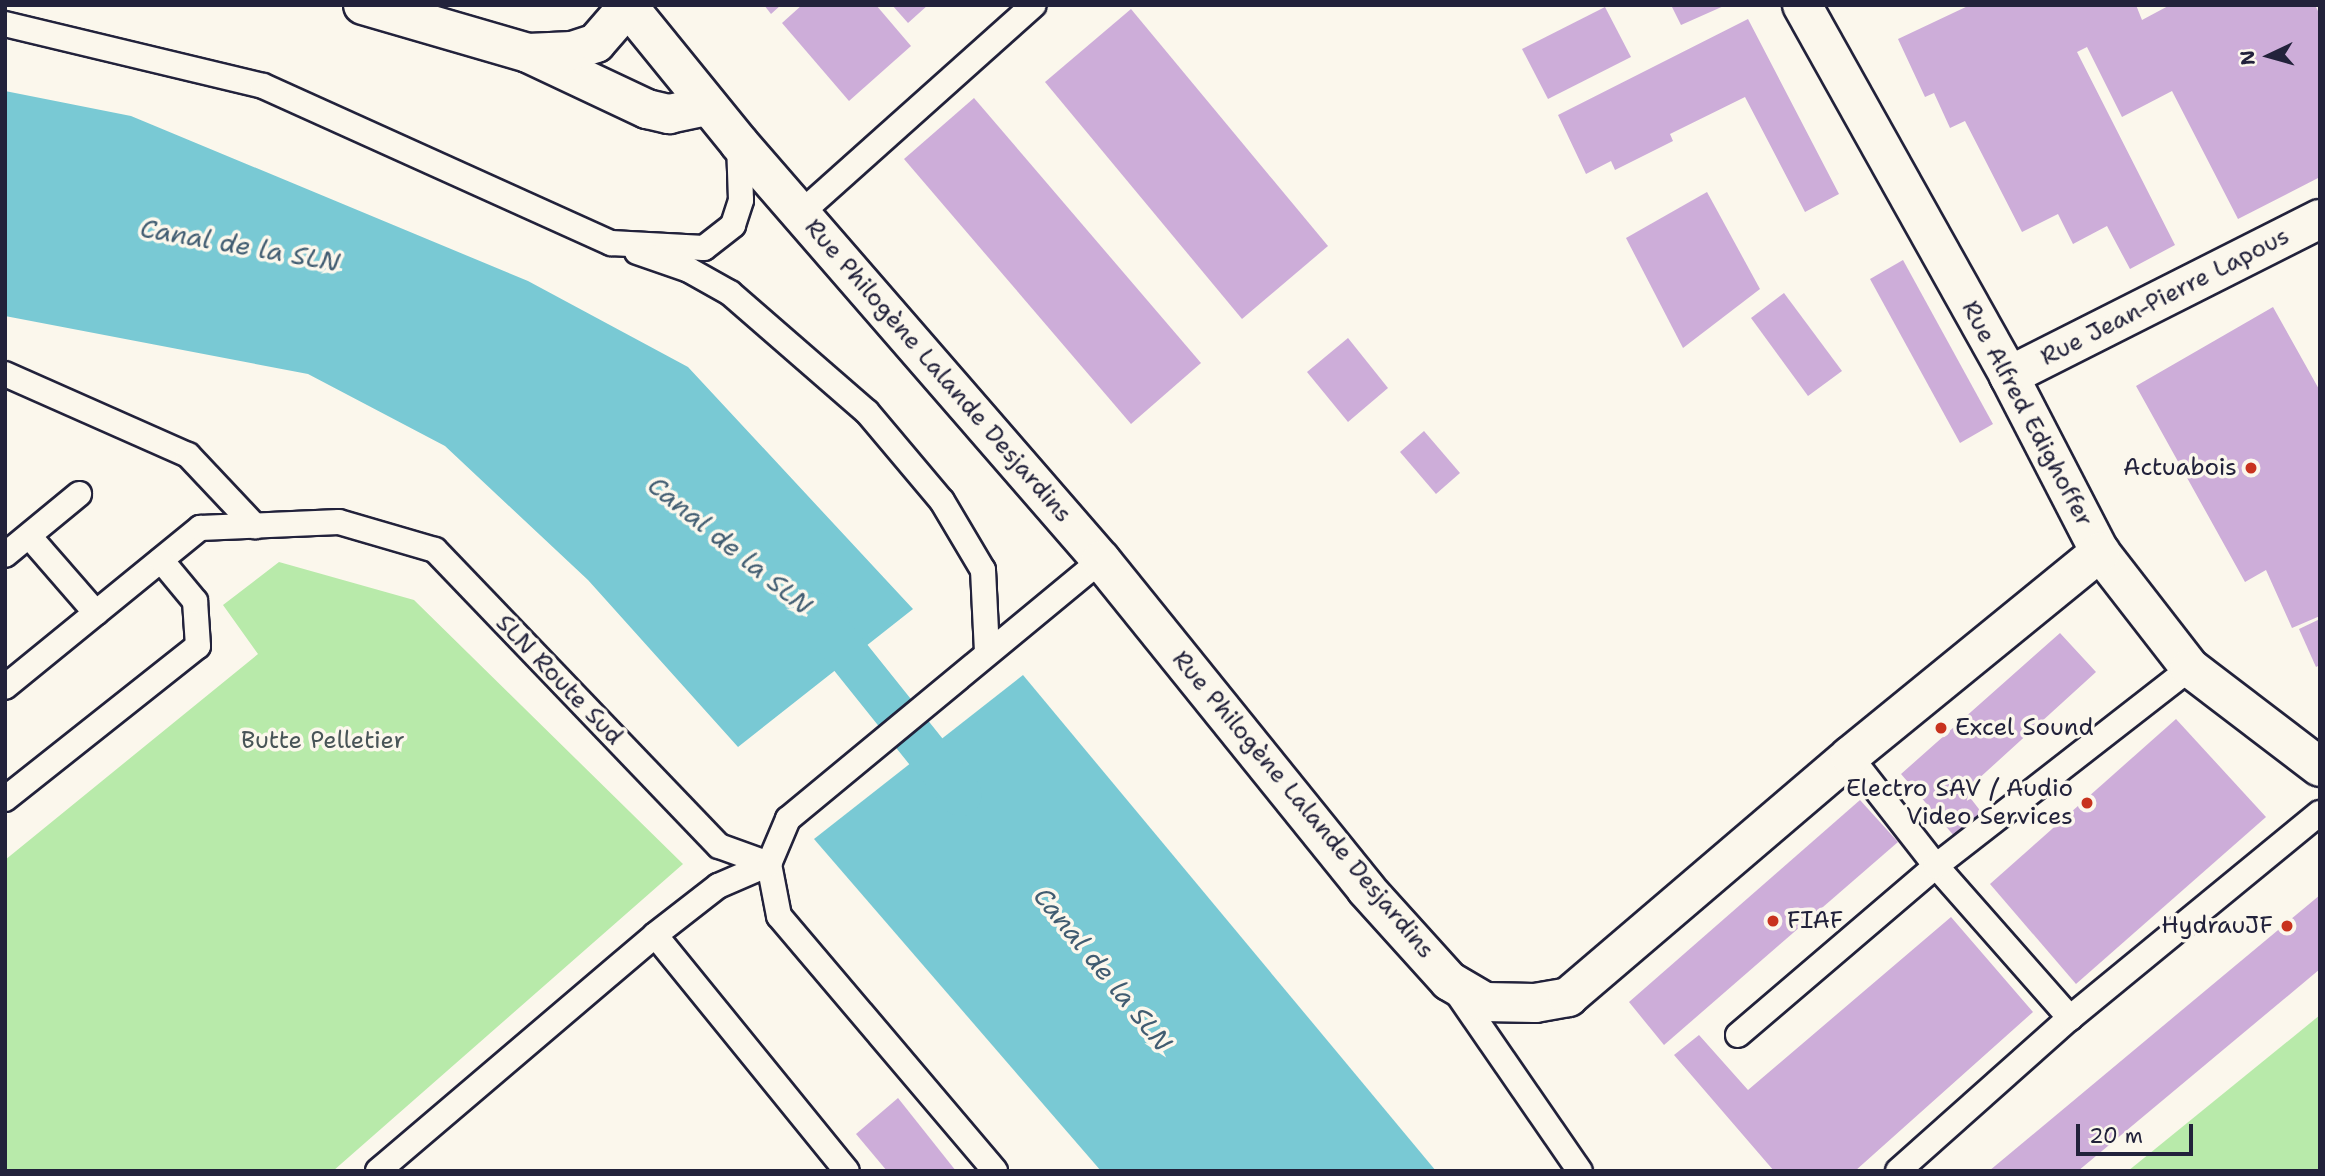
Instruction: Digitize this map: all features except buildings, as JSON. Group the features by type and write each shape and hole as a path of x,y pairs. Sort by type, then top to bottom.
{"main road":[{"path":"363,5 528,53 647,109 669,114 708,106"},
{"name":"Rue Alfred Edighoffer","path":"1802,5 2009,376 2100,552 2190,668 2320,767"},
{"path":"528,53 572,51 596,43 628,6"},
{"name":"Rue Philogène Lalande Desjardins","path":"628,6 739,143 1101,560 1366,889 1449,981 1485,1002 1535,1003 1568,997 1850,757 2100,552"},
{"name":"Rue Jean-Pierre Lapous","path":"2009,376 2320,219"}],"lane":[{"path":"801,213 1034,5"},
{"path":"5,24 262,86 611,243 690,271 730,292 867,412 942,501 983,570 987,652"},
{"path":"611,243 704,248 733,225 741,200 739,143"},
{"path":"5,374 188,455 255,526"},
{"path":"5,555 79,494"},
{"name":"SLN Route Sud","path":"5,687 200,528 339,522 435,550 719,846 769,864"},
{"path":"29,536 96,613"},
{"path":"5,799 198,646 195,601 161,560"},
{"path":"995,1171 779,916 769,864 789,819 1101,560"},
{"path":"1738,1035 1937,866 2190,668"},
{"path":"1850,757 1937,866 2070,1018"},
{"path":"1898,1171 2070,1018 2320,813"},
{"path":"378,1171 655,935 718,886 769,864"},
{"path":"655,935 847,1171"},
{"path":"1449,981 1580,1171"}],"green space":[{"name":"Butte Pelletier","path":"279,562 414,600 683,864 333,1171 5,1171 5,860 258,654 223,605"},
{"path":"2320,1015 2320,1171 2128,1171"}],"water":[{"path":"5,91 131,116 528,281 688,367 913,609 738,747 588,580 445,446 308,374 5,316"},
{"path":"1023,675 1436,1171 1101,1171 814,839"}],"waterway":[{"name":"Canal de la SLN","path":"815,613 961,795"}],"place":[{"name":"Actuabois","path":"2251,468"},
{"name":"Excel Sound","path":"1941,728"},
{"name":"Electro SAV / Audio Video Services","path":"2087,803"},
{"name":"FIAF","path":"1773,921"},
{"name":"HydrauJF","path":"2287,926"}]}
